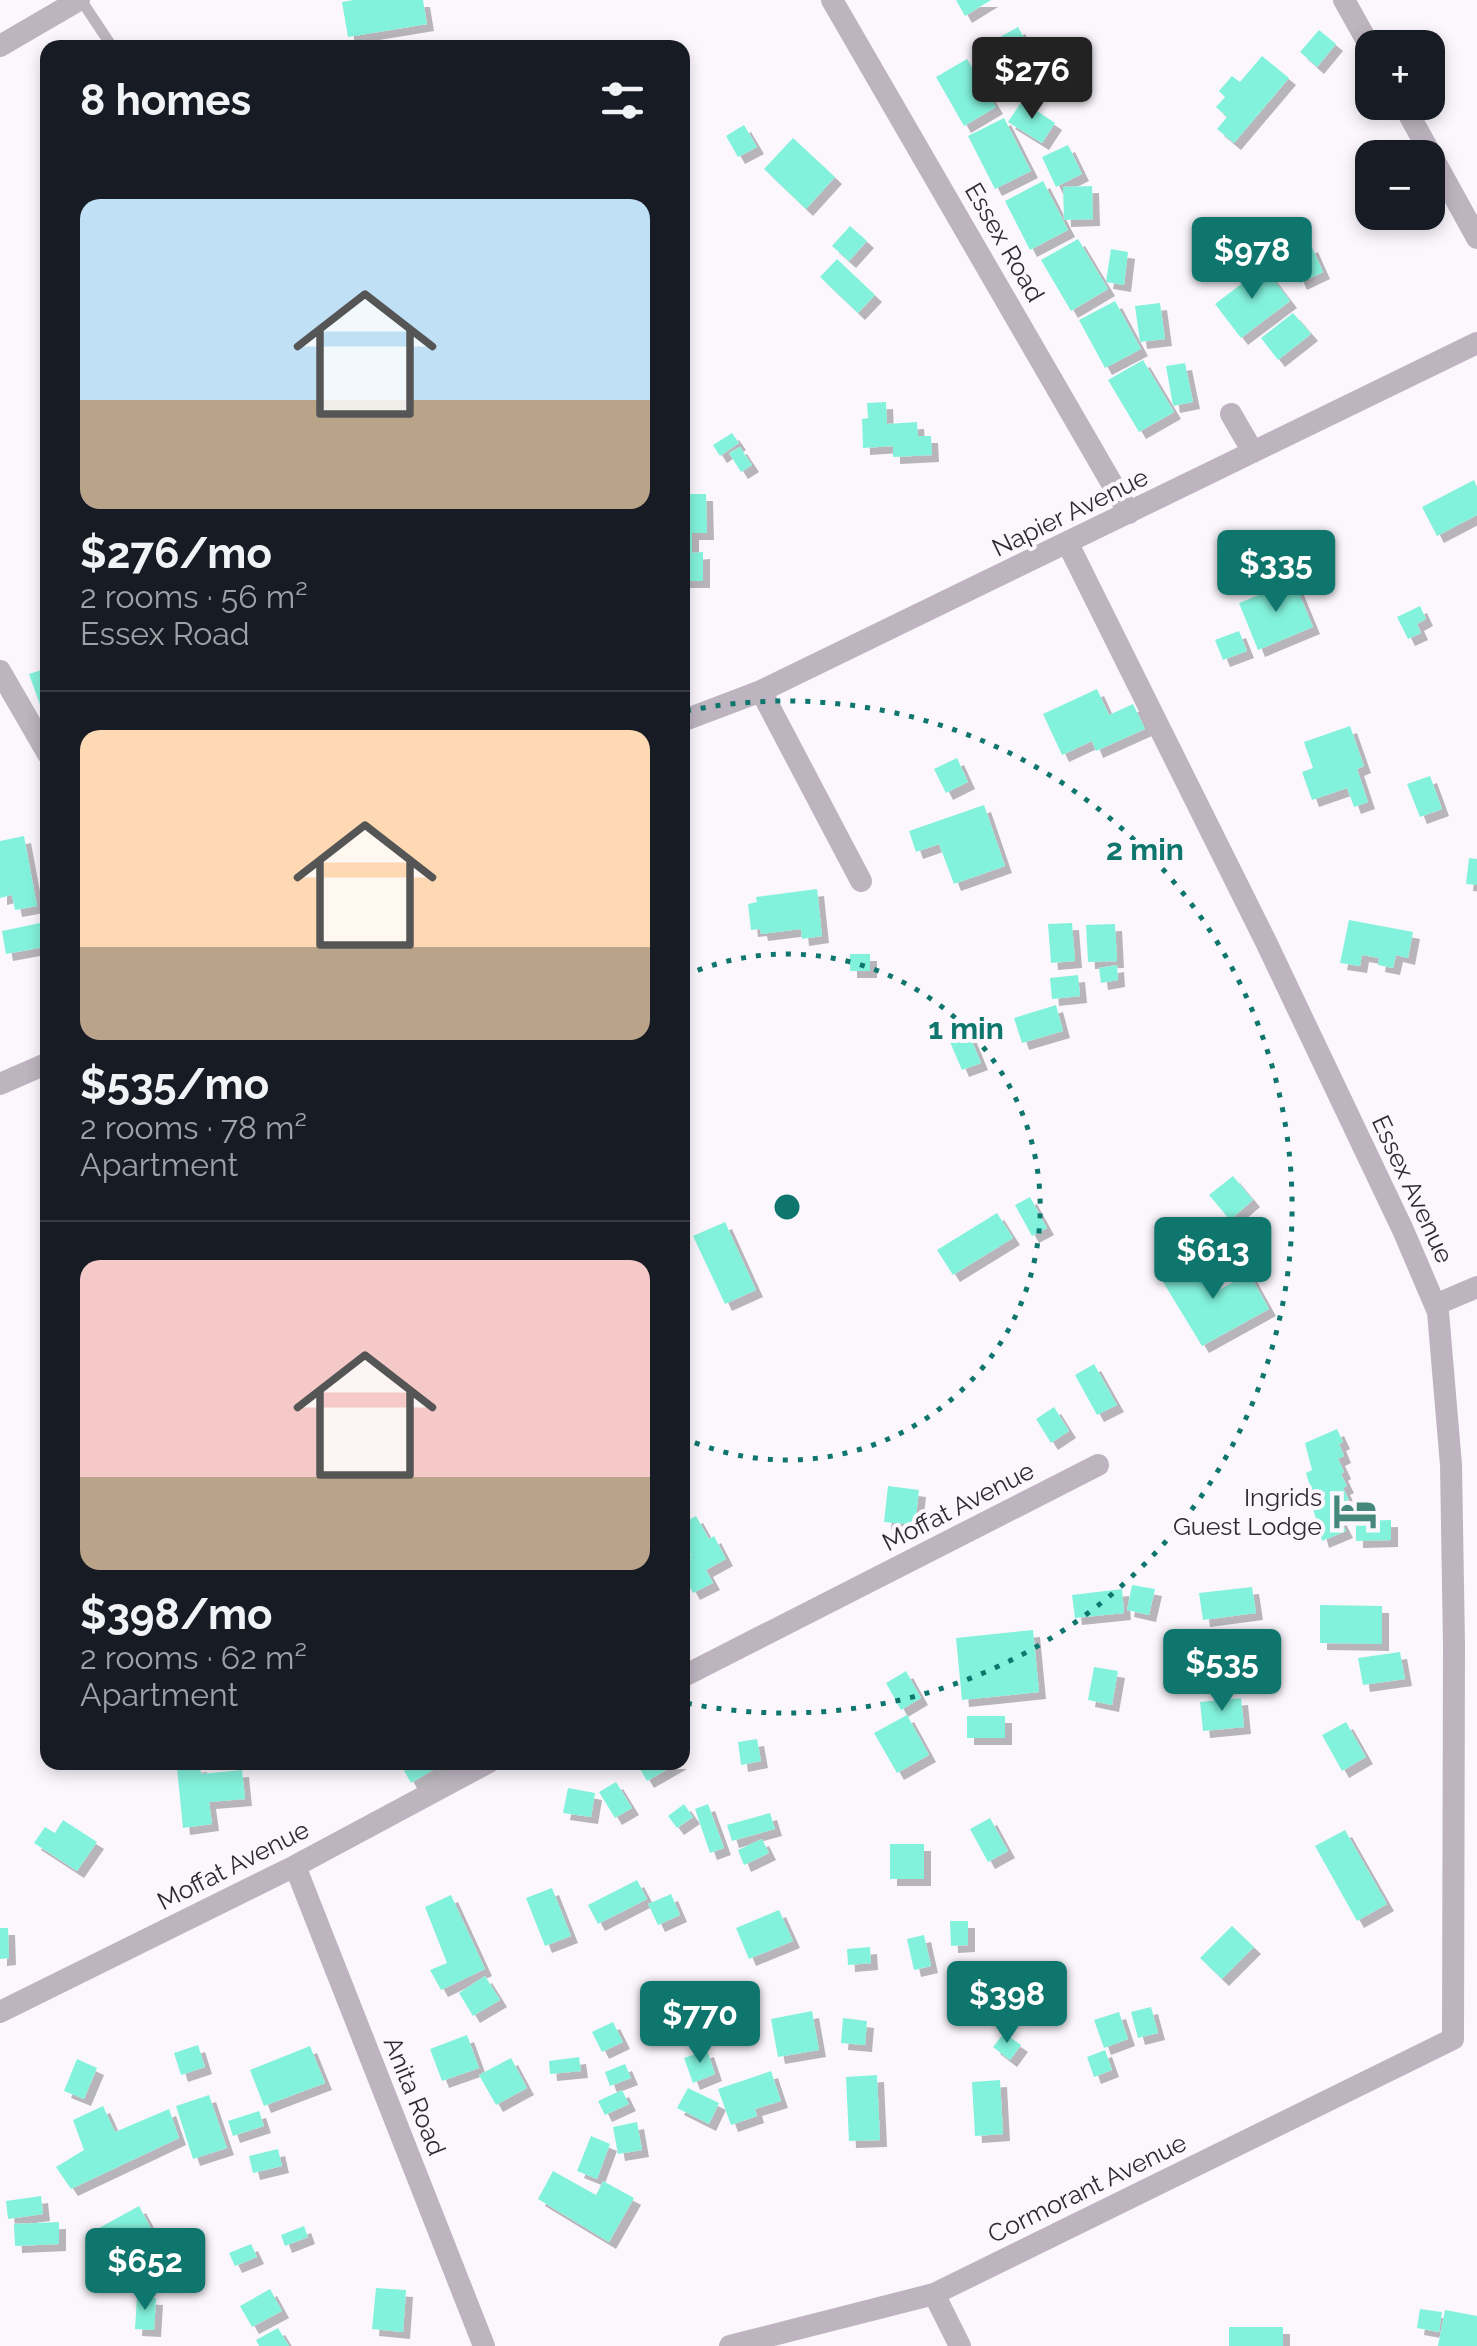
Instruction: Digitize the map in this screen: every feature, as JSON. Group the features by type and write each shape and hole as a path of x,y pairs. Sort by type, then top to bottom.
{"street":[{"path":"0,46 80,0"},
{"name":"Essex Road","path":"832,0 1129,513"},
{"path":"1344,0 1361,30"},
{"path":"1412,120 1477,238"},
{"name":"Napier Avenue","path":"690,718 762,691 1477,343"},
{"path":"1231,414 1253,452"},
{"name":"Essex Avenue","path":"1068,544 1266,942 1404,1230 1435,1306 1452,1483 1453,2039"},
{"path":"0,671 40,740"},
{"path":"762,691 861,881"},
{"path":"0,1084 40,1067"},
{"path":"1435,1306 1477,1287"},
{"name":"Moffat Avenue","path":"690,1673 1098,1465"},
{"name":"Moffat Avenue","path":"0,2012 294,1866 474,1770"},
{"name":"Anita Road","path":"294,1866 484,2346"},
{"name":"Cormorant Avenue","path":"730,2346 934,2294 1453,2039"},
{"path":"934,2294 960,2346"}],"lane":[{"path":"80,0 108,40"}],"building":[{"path":"423,0 427,24 348,37 342,2"},
{"path":"956,0 991,0 965,16"},
{"path":"1018,27 1037,61 1012,75 993,41"},
{"path":"1319,30 1336,44 1317,67 1300,52"},
{"path":"1262,56 1289,78 1234,143 1217,129 1227,117 1216,107 1225,97 1219,91 1232,76 1240,82"},
{"path":"967,59 996,107 964,126 936,77"},
{"path":"1022,101 1055,123 1042,143 1008,122"},
{"path":"1004,118 1031,171 995,189 968,136"},
{"path":"744,125 757,147 738,157 726,136"},
{"path":"793,138 835,177 806,209 764,169"},
{"path":"1068,145 1082,174 1056,187 1042,157"},
{"path":"1043,181 1068,230 1030,250 1005,201"},
{"path":"1092,186 1093,219 1064,220 1063,187"},
{"path":"850,226 867,241 849,261 832,246"},
{"path":"1078,239 1108,289 1071,311 1041,260"},
{"path":"1311,245 1323,272 1300,283 1288,256"},
{"path":"1111,249 1128,252 1124,285 1106,282"},
{"path":"837,259 875,295 858,313 820,277"},
{"path":"1264,267 1290,301 1241,338 1215,304"},
{"path":"1115,301 1141,349 1105,368 1079,320"},
{"path":"1160,303 1165,339 1140,342 1135,306"},
{"path":"1293,313 1311,334 1278,360 1261,338"},
{"path":"1143,360 1174,412 1139,432 1108,380"},
{"path":"1185,363 1193,402 1173,406 1166,366"},
{"path":"886,402 887,424 917,422 918,436 931,436 932,455 893,457 893,446 863,448 862,419 868,418 867,403"},
{"path":"732,433 739,443 720,456 713,445"},
{"path":"740,447 752,465 741,472 729,453"},
{"path":"1474,480 1477,515 1437,536 1422,507"},
{"path":"690,494 706,494 707,533 692,533 692,553 703,552 703,581 690,581"},
{"path":"1294,581 1313,627 1258,650 1239,603"},
{"path":"1420,606 1426,619 1417,624 1421,633 1408,639 1397,617"},
{"path":"1239,631 1247,651 1223,660 1215,640"},
{"path":"40,671 40,705 29,674"},
{"path":"1097,689 1109,715 1133,704 1145,729 1096,751 1092,741 1062,755 1043,714"},
{"path":"1350,726 1364,766 1357,769 1368,802 1354,807 1347,788 1312,800 1302,772 1313,768 1304,742"},
{"path":"957,758 968,782 946,793 934,769"},
{"path":"1430,776 1442,809 1420,817 1407,784"},
{"path":"984,805 1005,866 954,884 939,844 916,852 909,831"},
{"path":"24,836 37,906 15,910 12,895 0,898 0,841"},
{"path":"1469,858 1477,859 1477,885 1466,884"},
{"path":"817,889 822,936 802,939 801,929 761,934 760,929 751,930 748,904 757,902 756,897"},
{"path":"1349,920 1413,932 1408,958 1396,955 1393,968 1378,965 1379,958 1362,955 1360,966 1340,963"},
{"path":"40,923 40,948 6,954 2,931"},
{"path":"1072,923 1075,961 1051,963 1048,924"},
{"path":"1115,924 1117,961 1088,962 1086,925"},
{"path":"850,954 870,954 870,971 850,971"},
{"path":"1117,965 1118,980 1101,983 1099,968"},
{"path":"1078,975 1080,996 1052,999 1050,978"},
{"path":"1056,1005 1063,1031 1022,1043 1014,1018"},
{"path":"969,1034 981,1063 962,1070 950,1042"},
{"path":"1233,1176 1253,1200 1230,1220 1209,1195"},
{"path":"1030,1197 1047,1228 1032,1236 1015,1205"},
{"path":"997,1213 1013,1238 953,1275 937,1250"},
{"path":"725,1222 756,1290 725,1304 693,1236"},
{"path":"1190,1259 1212,1294 1249,1273 1269,1309 1202,1346 1160,1277"},
{"path":"1094,1364 1117,1405 1097,1415 1075,1375"},
{"path":"1054,1407 1069,1431 1051,1443 1036,1419"},
{"path":"1337,1429 1344,1456 1338,1459 1349,1500 1342,1503 1348,1516 1340,1519 1346,1531 1322,1541 1306,1473 1312,1470 1305,1443"},
{"path":"888,1486 919,1490 915,1525 884,1522"},
{"path":"696,1516 709,1539 714,1536 726,1559 706,1570 713,1583 693,1593 690,1588 690,1519"},
{"path":"1391,1520 1391,1540 1356,1541 1356,1521"},
{"path":"1132,1585 1155,1589 1149,1615 1127,1610"},
{"path":"1252,1587 1256,1613 1203,1620 1199,1593"},
{"path":"1122,1589 1124,1613 1075,1618 1072,1595"},
{"path":"1320,1605 1382,1606 1382,1644 1320,1643"},
{"path":"1033,1630 1039,1692 962,1700 956,1638"},
{"path":"1400,1652 1405,1679 1363,1685 1358,1658"},
{"path":"1094,1667 1118,1671 1112,1705 1088,1700"},
{"path":"906,1671 921,1698 901,1710 886,1683"},
{"path":"1241,1698 1244,1727 1203,1731 1200,1702"},
{"path":"907,1715 929,1755 897,1773 874,1733"},
{"path":"967,1716 1005,1716 1005,1738 967,1738"},
{"path":"1346,1722 1366,1757 1342,1771 1322,1735"},
{"path":"757,1739 761,1761 741,1765 738,1742"},
{"path":"177,1770 201,1770 201,1774 242,1770 245,1799 209,1802 212,1824 183,1828"},
{"path":"404,1770 433,1770 411,1783"},
{"path":"641,1770 666,1770 647,1781"},
{"path":"616,1782 632,1808 615,1818 599,1792"},
{"path":"568,1788 595,1793 591,1817 563,1813"},
{"path":"684,1804 693,1817 677,1828 668,1816"},
{"path":"708,1804 724,1848 710,1853 695,1809"},
{"path":"770,1813 775,1829 732,1841 727,1825"},
{"path":"990,1818 1008,1851 988,1862 970,1829"},
{"path":"63,1820 97,1842 77,1871 34,1843 45,1827 55,1833"},
{"path":"1345,1830 1387,1904 1357,1921 1315,1846"},
{"path":"762,1839 769,1853 744,1865 738,1850"},
{"path":"890,1844 924,1844 924,1879 890,1879"},
{"path":"637,1880 647,1899 598,1924 588,1905"},
{"path":"552,1888 571,1936 545,1946 526,1898"},
{"path":"671,1894 680,1915 658,1925 648,1904"},
{"path":"451,1895 485,1969 441,1990 430,1970 447,1963 425,1907"},
{"path":"779,1910 793,1941 749,1959 736,1928"},
{"path":"950,1921 968,1921 968,1945 951,1946"},
{"path":"1232,1926 1254,1947 1222,1979 1200,1958"},
{"path":"0,1928 8,1928 9,1958 0,1959"},
{"path":"924,1935 931,1966 914,1970 907,1939"},
{"path":"870,1947 871,1963 848,1965 847,1949"},
{"path":"485,1976 500,2000 473,2016 459,1993"},
{"path":"1151,2007 1158,2033 1138,2038 1131,2012"},
{"path":"812,2011 819,2050 778,2057 771,2019"},
{"path":"1119,2012 1128,2039 1104,2048 1094,2020"},
{"path":"843,2018 867,2021 865,2045 841,2043"},
{"path":"613,2022 623,2042 602,2052 592,2032"},
{"path":"1004,2033 1021,2045 1010,2060 993,2047"},
{"path":"467,2035 479,2068 442,2081 430,2049"},
{"path":"198,2045 205,2067 181,2075 174,2053"},
{"path":"310,2046 325,2083 264,2106 250,2070"},
{"path":"707,2050 715,2074 693,2083 684,2058"},
{"path":"1105,2050 1112,2070 1094,2077 1087,2057"},
{"path":"579,2057 581,2071 550,2074 549,2061"},
{"path":"511,2058 527,2088 496,2105 479,2075"},
{"path":"77,2059 97,2068 84,2099 64,2091"},
{"path":"625,2064 631,2078 610,2086 605,2072"},
{"path":"771,2071 781,2101 755,2109 757,2116 731,2125 718,2089"},
{"path":"877,2075 880,2140 849,2141 846,2077"},
{"path":"1000,2080 1003,2134 975,2136 972,2082"},
{"path":"688,2088 719,2103 709,2124 677,2108"},
{"path":"622,2090 629,2104 605,2115 598,2101"},
{"path":"209,2095 227,2148 193,2159 176,2106"},
{"path":"103,2106 115,2132 169,2109 179,2138 71,2189 56,2167 84,2150 73,2120"},
{"path":"259,2111 264,2126 233,2136 228,2121"},
{"path":"637,2122 642,2150 618,2154 613,2127"},
{"path":"591,2136 610,2144 597,2179 577,2171"},
{"path":"278,2149 282,2166 253,2173 249,2156"},
{"path":"553,2171 596,2195 603,2181 634,2198 609,2242 538,2199"},
{"path":"41,2196 43,2214 8,2219 6,2201"},
{"path":"139,2206 155,2236 115,2258 99,2228"},
{"path":"59,2222 59,2244 15,2246 14,2224"},
{"path":"304,2226 308,2237 285,2246 281,2235"},
{"path":"251,2244 257,2257 235,2266 229,2253"},
{"path":"376,2288 406,2290 403,2332 372,2329"},
{"path":"270,2289 282,2311 252,2327 240,2306"},
{"path":"137,2297 156,2298 154,2330 135,2329"},
{"path":"1420,2309 1442,2312 1439,2332 1417,2328"},
{"path":"1445,2310 1477,2316 1477,2346 1438,2346"},
{"path":"1229,2327 1283,2327 1283,2346 1229,2346"},
{"path":"278,2328 289,2346 259,2346 256,2340"}],"place":[{"name":"Ingrids Guest Lodge","path":"1355,1511"}]}
